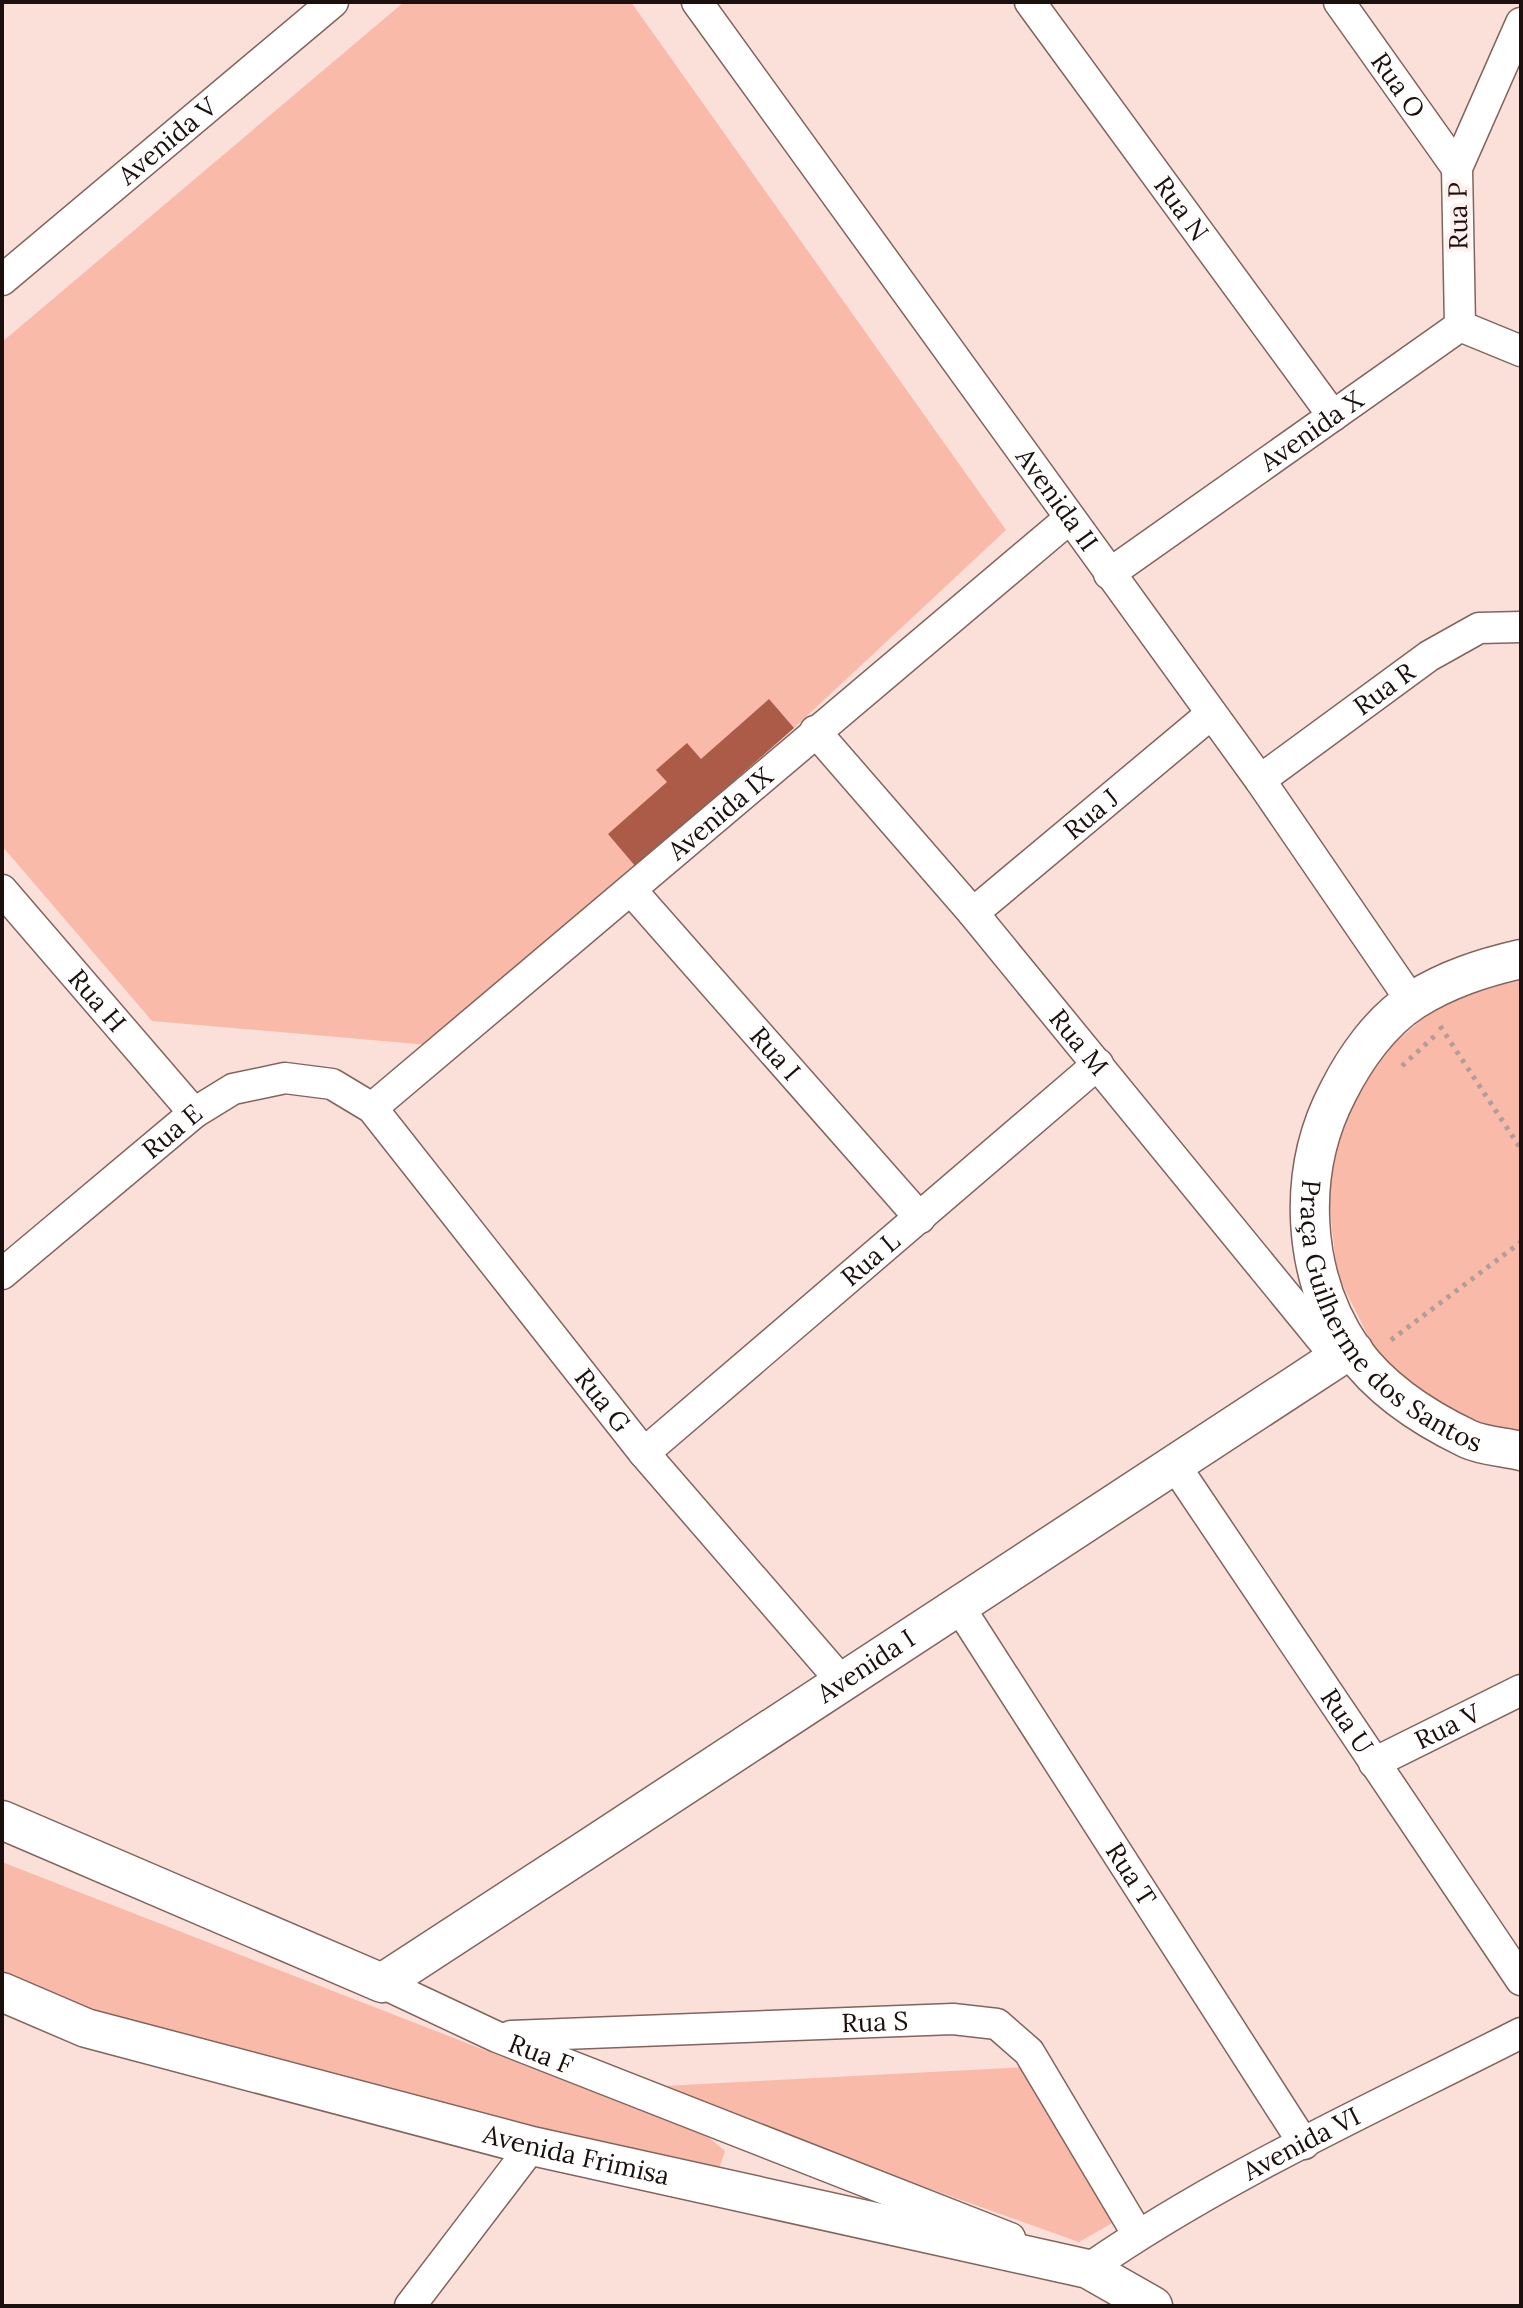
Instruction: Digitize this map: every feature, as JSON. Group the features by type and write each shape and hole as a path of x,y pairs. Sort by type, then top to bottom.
{"street":[{"name":"Avenida V","path":"2,280 333,2"},
{"name":"Avenida II","path":"697,2 1260,780 1412,1002"},
{"name":"Rua N","path":"1030,2 1333,416"},
{"name":"Rua O","path":"1339,2 1457,168"},
{"name":"Rua P","path":"1460,326 1457,168 1521,23"},
{"name":"Avenida X","path":"1109,574 1460,326"},
{"path":"1460,326 1521,351"},
{"name":"Avenida IX","path":"372,1108 1070,518"},
{"name":"Rua R","path":"1260,780 1429,656 1479,628 1521,627"},
{"name":"Rua J","path":"973,913 1211,714"},
{"name":"Rua M","path":"815,731 973,913 1098,1064 1365,1345"},
{"name":"Rua H","path":"2,890 194,1113"},
{"name":"Rua I","path":"631,890 920,1218"},
{"name":"Praça Guilherme dos Santos","path":"1521,959 1471,970 1412,1002 1356,1056 1320,1126 1307,1203 1319,1281 1406,1404 1471,1440 1521,1451"},
{"name":"Rua L","path":"644,1453 1098,1064"},
{"name":"Rua E","path":"2,1274 194,1113 233,1089 285,1078 332,1084 372,1108"},
{"name":"Rua G","path":"372,1108 644,1453 844,1684"},
{"name":"Avenida I","path":"382,1983 844,1684 958,1605 1174,1464 1365,1345"},
{"name":"Rua U","path":"1174,1464 1521,1980"},
{"name":"Rua T","path":"958,1605 1304,2144"},
{"name":"Rua V","path":"1374,1763 1521,1690"},
{"name":"Rua F","path":"2,1820 382,1983 497,2037 1088,2269"},
{"name":"Avenida Frimisa","path":"2,1992 86,2028 532,2146 1088,2269 1153,2306"},
{"name":"Rua S","path":"497,2037 953,2019 997,2024 1029,2052 1138,2235"},
{"name":"Avenida VI","path":"1088,2269 1138,2235 1304,2144 1521,2033"},
{"path":"410,2306 532,2146"}],"path":[{"path":"1412,1002 1444,1029 1521,1149"},
{"path":"1392,1075 1444,1029 1456,1023"},
{"path":"1365,1345 1521,1242"},
{"path":"1365,1345 1399,1351"}],"shaded area":[{"path":"404,2 631,2 1006,530 794,728 429,1045 152,1021 2,846 2,342"},
{"path":"1521,975 1521,1438 1508,1437 1433,1404 1374,1348 1337,1274 1328,1192 1344,1119 1381,1055 1437,1006 1505,977"},
{"path":"2,1862 708,2137 725,2151 717,2175 143,2032 2,1972"},
{"path":"1026,2067 1114,2222 1079,2242 644,2087"}],"building":[{"path":"769,699 794,728 636,867 608,834 667,782 656,770 687,743 701,759"}]}
